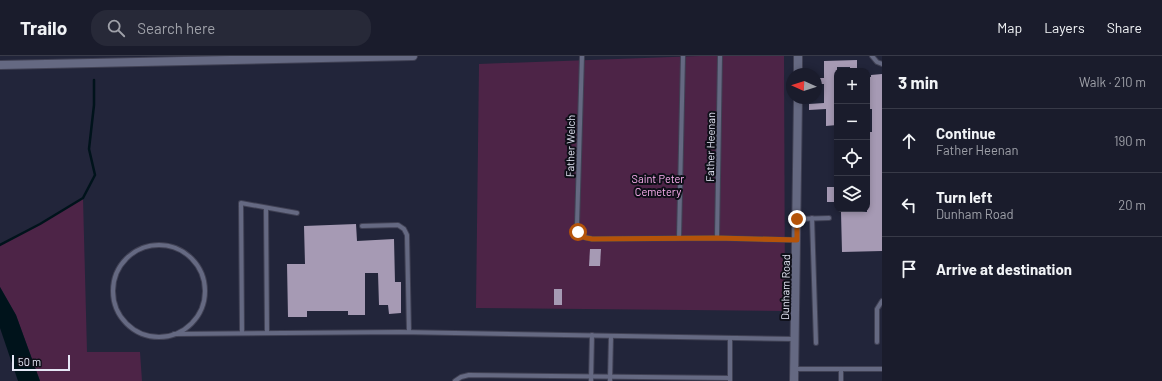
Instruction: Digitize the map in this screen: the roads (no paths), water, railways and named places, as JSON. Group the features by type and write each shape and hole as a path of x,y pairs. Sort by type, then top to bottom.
{"street":[{"path":"0,65 413,56"},
{"path":"798,56 798,68"},
{"name":"Dunham Road","path":"794,381 798,104"}],"lane":[{"name":"Father Welch","path":"582,56 577,225 580,236 592,239 679,238"},
{"path":"683,56 679,238 797,240"},
{"name":"Father Heenan","path":"717,238 720,56"},
{"path":"872,56 877,62 882,64"},
{"path":"242,333 241,203 297,213"},
{"path":"266,208 267,333"},
{"path":"812,218 816,343"},
{"path":"797,219 829,218"},
{"path":"362,226 398,225 404,229 407,236 410,332"},
{"path":"174,334 180,332 192,323 201,310 205,295 204,279 198,266 188,255 175,247 160,244 146,246 133,253 122,263 115,276 113,290 115,306 123,320 134,330 149,336 165,337 174,334 410,332 795,339"},
{"path":"877,342 877,309 881,303"},
{"path":"591,379 592,335"},
{"path":"610,379 611,336"},
{"path":"455,381 461,376 469,375 591,379 730,380 730,338"},
{"path":"795,368 882,369"},
{"path":"841,369 841,381"}],"water":[{"path":"0,287 16,315 40,381 18,381 0,328"}],"waterway":[{"path":"0,245 40,224 83,198 95,175 89,149 94,105 94,80"}],"park label":[{"name":"Saint Peter Cemetery","path":"658,184"}]}
